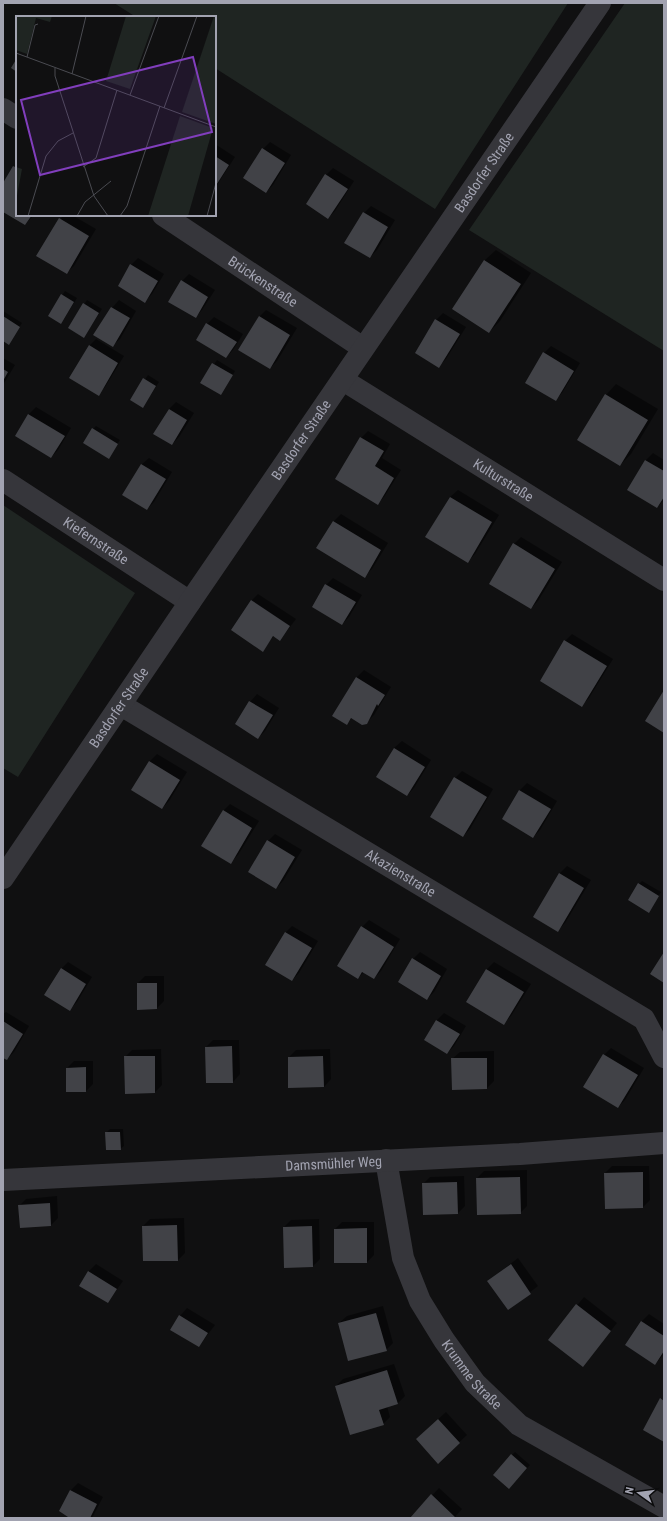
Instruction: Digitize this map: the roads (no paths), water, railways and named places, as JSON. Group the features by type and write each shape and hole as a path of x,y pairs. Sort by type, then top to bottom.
{"street":[{"name":"Basdorfer Straße","path":"3,878 363,348 600,3"},
{"path":"3,109 16,117"},
{"name":"Brückenstraße","path":"165,216 363,348"},
{"name":"Kulturstraße","path":"342,380 664,580"},
{"name":"Kiefernstraße","path":"3,480 190,602"},
{"name":"Akazienstraße","path":"121,705 644,1019 664,1057"},
{"name":"Damsmühler Weg","path":"3,1180 520,1154 664,1143"},
{"name":"Krumme Straße","path":"386,1160 403,1258 420,1301 444,1340 475,1383 519,1425 664,1507"}]}
